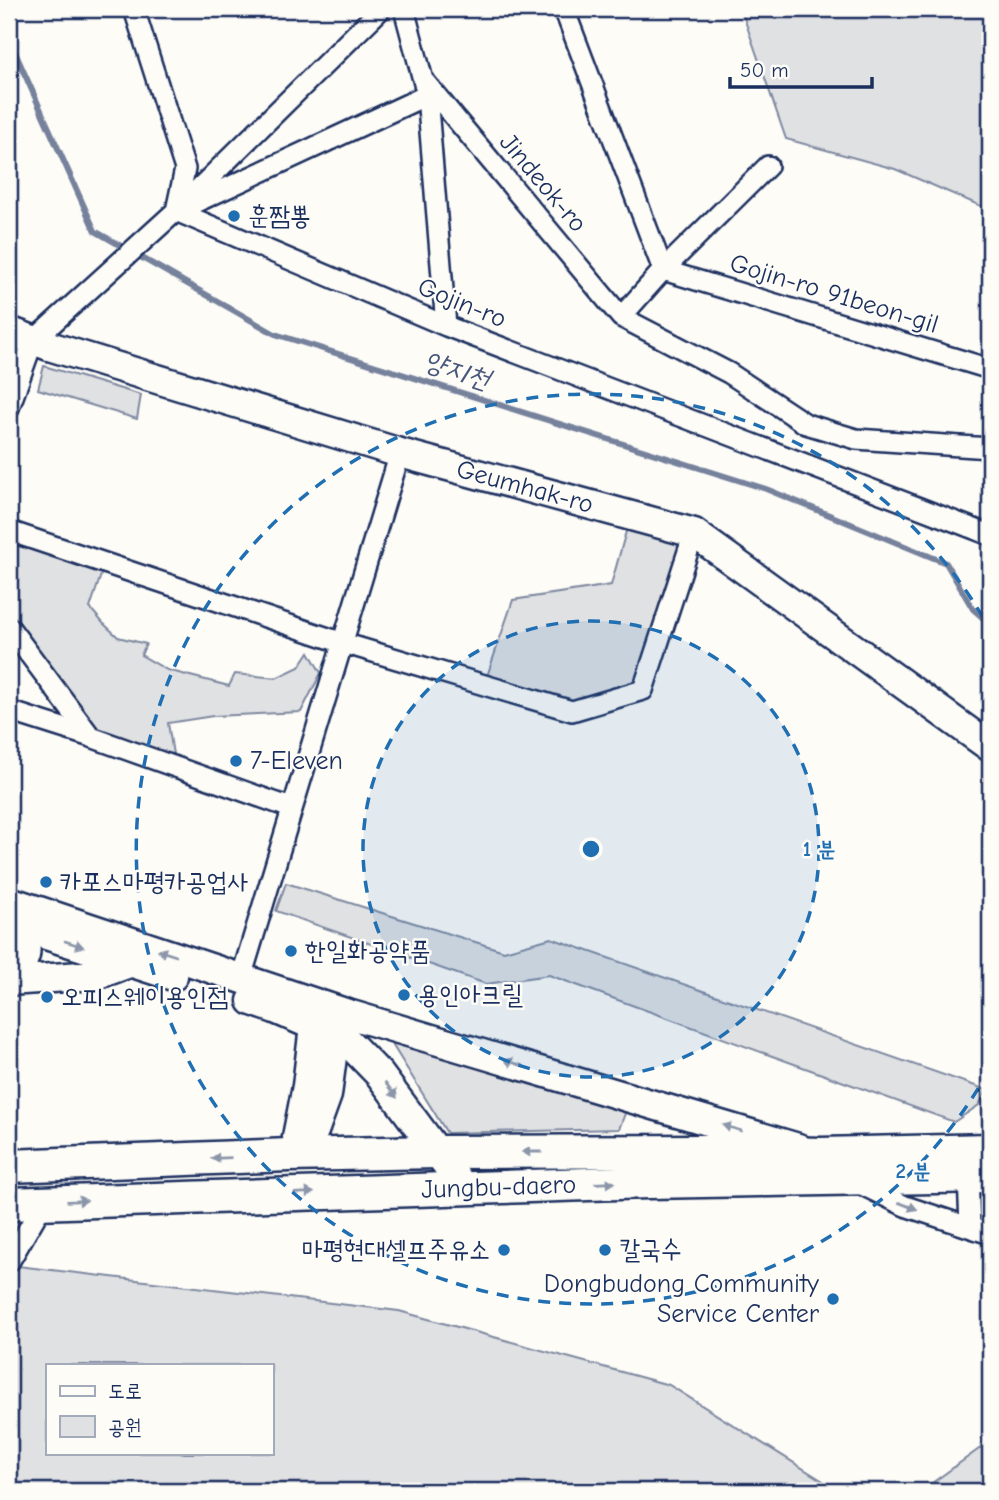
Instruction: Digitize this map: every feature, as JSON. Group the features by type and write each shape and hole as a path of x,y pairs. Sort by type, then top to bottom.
{"main road":[{"name":"Geumhak-ro","path":"31,332 400,453 694,533 990,747"},
{"path":"9,901 348,1014 821,1154"},
{"path":"16,925 275,1009 345,1039 380,1075 464,1188"},
{"path":"9,980 22,966 27,945 16,925"},
{"path":"9,980 96,975 132,962"},
{"path":"289,1155 299,1134 325,1030"},
{"name":"Jungbu-daero","path":"9,1166 438,1152 713,1151 821,1154 990,1150"},
{"name":"Jungbu-daero","path":"9,1204 464,1188 979,1176"}],"street":[{"path":"134,9 185,169 170,216"},
{"path":"9,408 31,332 170,216 381,9"},
{"name":"Jindeok-ro","path":"404,9 426,89 446,326"},
{"path":"564,9 663,270"},
{"path":"170,216 426,89"},
{"name":"Jindeok-ro","path":"426,89 621,317"},
{"path":"768,166 663,270 621,317 729,373 806,424 856,439 990,448"},
{"name":"Gojin-ro","path":"170,216 446,326 990,535"},
{"name":"Gojin-ro 91beon-gil","path":"663,270 990,369"},
{"path":"241,978 400,453"},
{"path":"9,531 344,643 572,710 643,690 694,533"},
{"path":"9,626 91,737"},
{"path":"9,711 291,808"},
{"path":"970,1226 979,1176"},
{"path":"849,1178 905,1206 990,1234"},
{"path":"9,1262 44,1202"}],"green space":[{"path":"741,9 990,9 990,210 895,169 786,139"},
{"path":"44,366 141,395 137,419 38,389"},
{"path":"630,517 694,533 643,690 572,711 484,685 513,600 611,585"},
{"path":"9,531 105,563 90,608 118,637 146,644 141,655 167,670 229,686 235,674 276,678 299,667 309,652 321,673 301,712 213,716 168,723 175,767 91,737 9,627"},
{"path":"286,883 504,951 551,938 987,1090 979,1105 954,1122 549,975 486,984 276,911"},
{"path":"385,1033 626,1111 619,1129 447,1133"},
{"path":"9,1265 399,1311 669,1385 839,1491 9,1491"},
{"path":"986,1444 990,1447 990,1491 921,1491"}],"waterway":[{"name":"양지천","path":"9,39 95,231 275,334 766,489 946,563 973,609 990,624"}],"place":[{"name":"훈짬뽕","path":"234,216"},
{"name":"7-Eleven","path":"236,761"},
{"name":"카포스마평카공업사","path":"46,882"},
{"name":"한일화공약품","path":"291,951"},
{"name":"용인아크릴","path":"404,995"},
{"name":"오피스웨이용인점","path":"47,997"},
{"name":"마평현대셀프주유소","path":"504,1250"},
{"name":"칼국수","path":"605,1250"},
{"name":"Dongbudong Community Service Center","path":"833,1299"}]}
